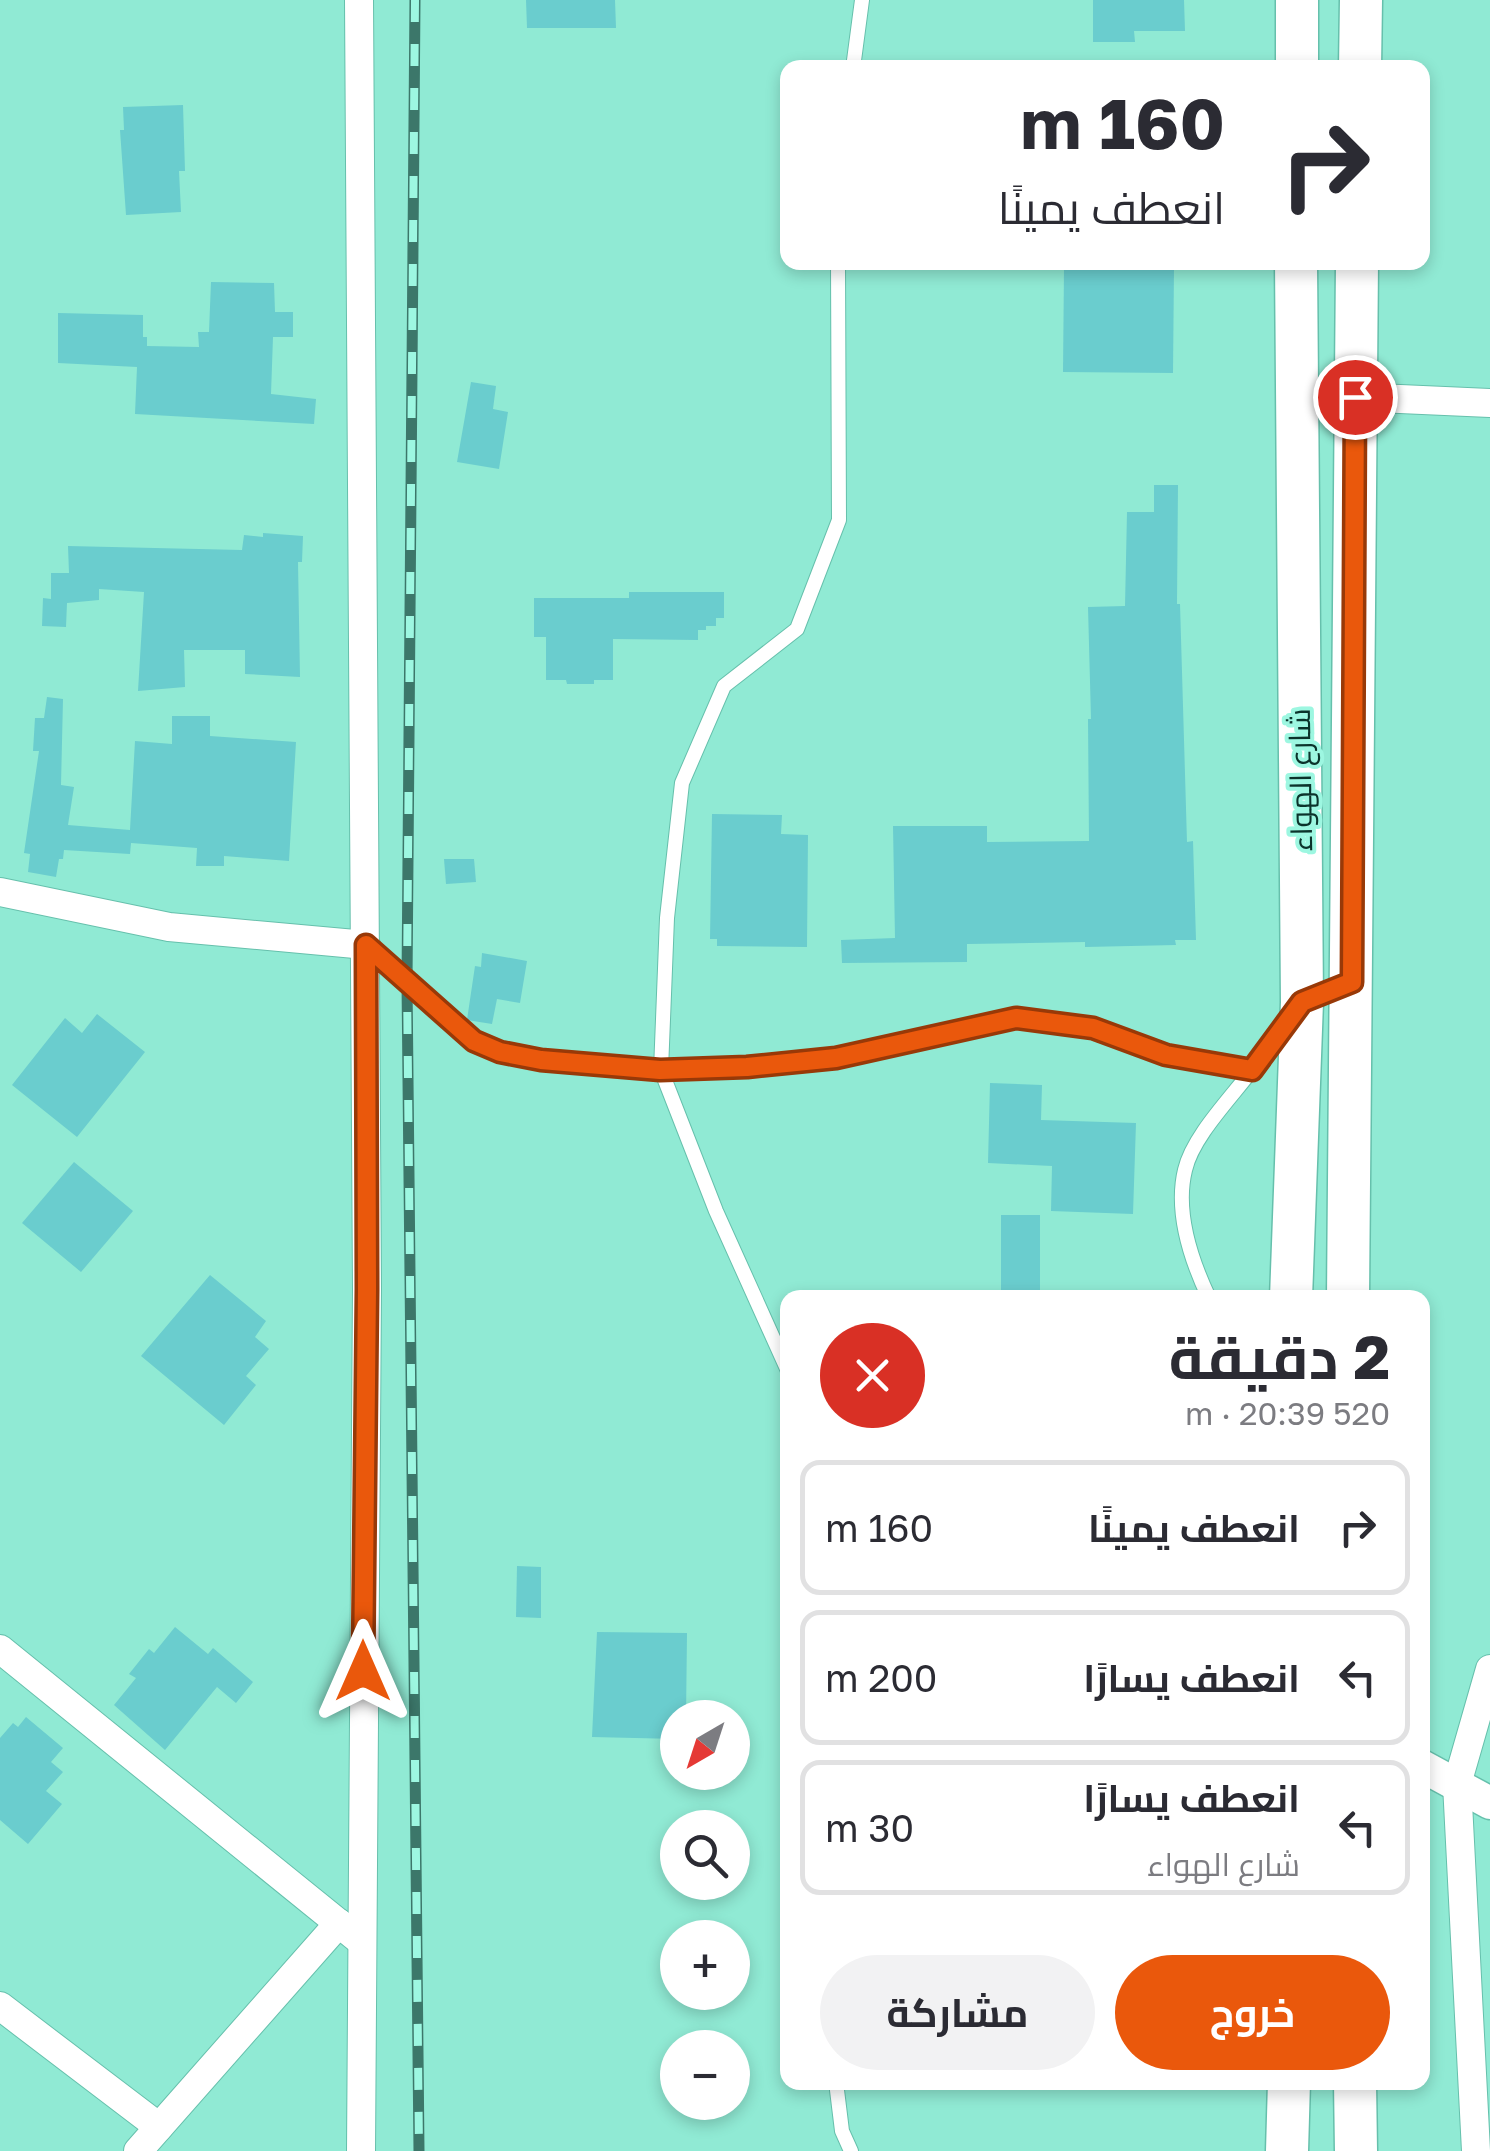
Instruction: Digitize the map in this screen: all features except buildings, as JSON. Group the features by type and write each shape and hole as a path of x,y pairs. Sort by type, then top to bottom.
{"main road":[{"path":"1297,0 1297,60"},
{"path":"1360,60 1361,0"},
{"name":"شارع الهواء","path":"1296,270 1327,992 1347,1290"},
{"name":"شارع الهواء","path":"1292,1290 1327,992 1355,397 1357,270"},
{"path":"1287,2151 1289,2090"},
{"path":"1354,2090 1356,2151"}],"street":[{"path":"359,0 366,945 361,2151"},
{"path":"1355,397 1490,403"},
{"path":"0,892 169,926 366,945"},
{"path":"0,1648 362,1942"},
{"path":"1480,2142 1457,1784 1490,1669"},
{"path":"1430,1770 1490,1803"},
{"path":"138,2151 339,1924"},
{"path":"0,2006 159,2127"}],"lane":[{"path":"854,60 862,0"},
{"path":"780,1355 716,1211 660,1070 667,918 682,783 724,686 797,629 839,520 838,270"},
{"path":"366,945 474,1041 500,1052 541,1060 660,1070 747,1067 836,1058 1016,1018 1093,1028 1166,1055 1252,1070"},
{"path":"1205,1290 1193,1262 1183,1206 1185,1167 1223,1102 1327,992"},
{"path":"771,1336 780,1337"},
{"path":"837,2090 842,2131 851,2151"}],"railway":[{"path":"415,0 407,982 419,2151"}],"route":[{"path":"363,1671 366,945 474,1041 500,1052 541,1060 660,1070 747,1067 836,1058 1016,1018 1093,1028 1166,1055 1252,1070 1302,1002 1352,982 1355,397"}]}
